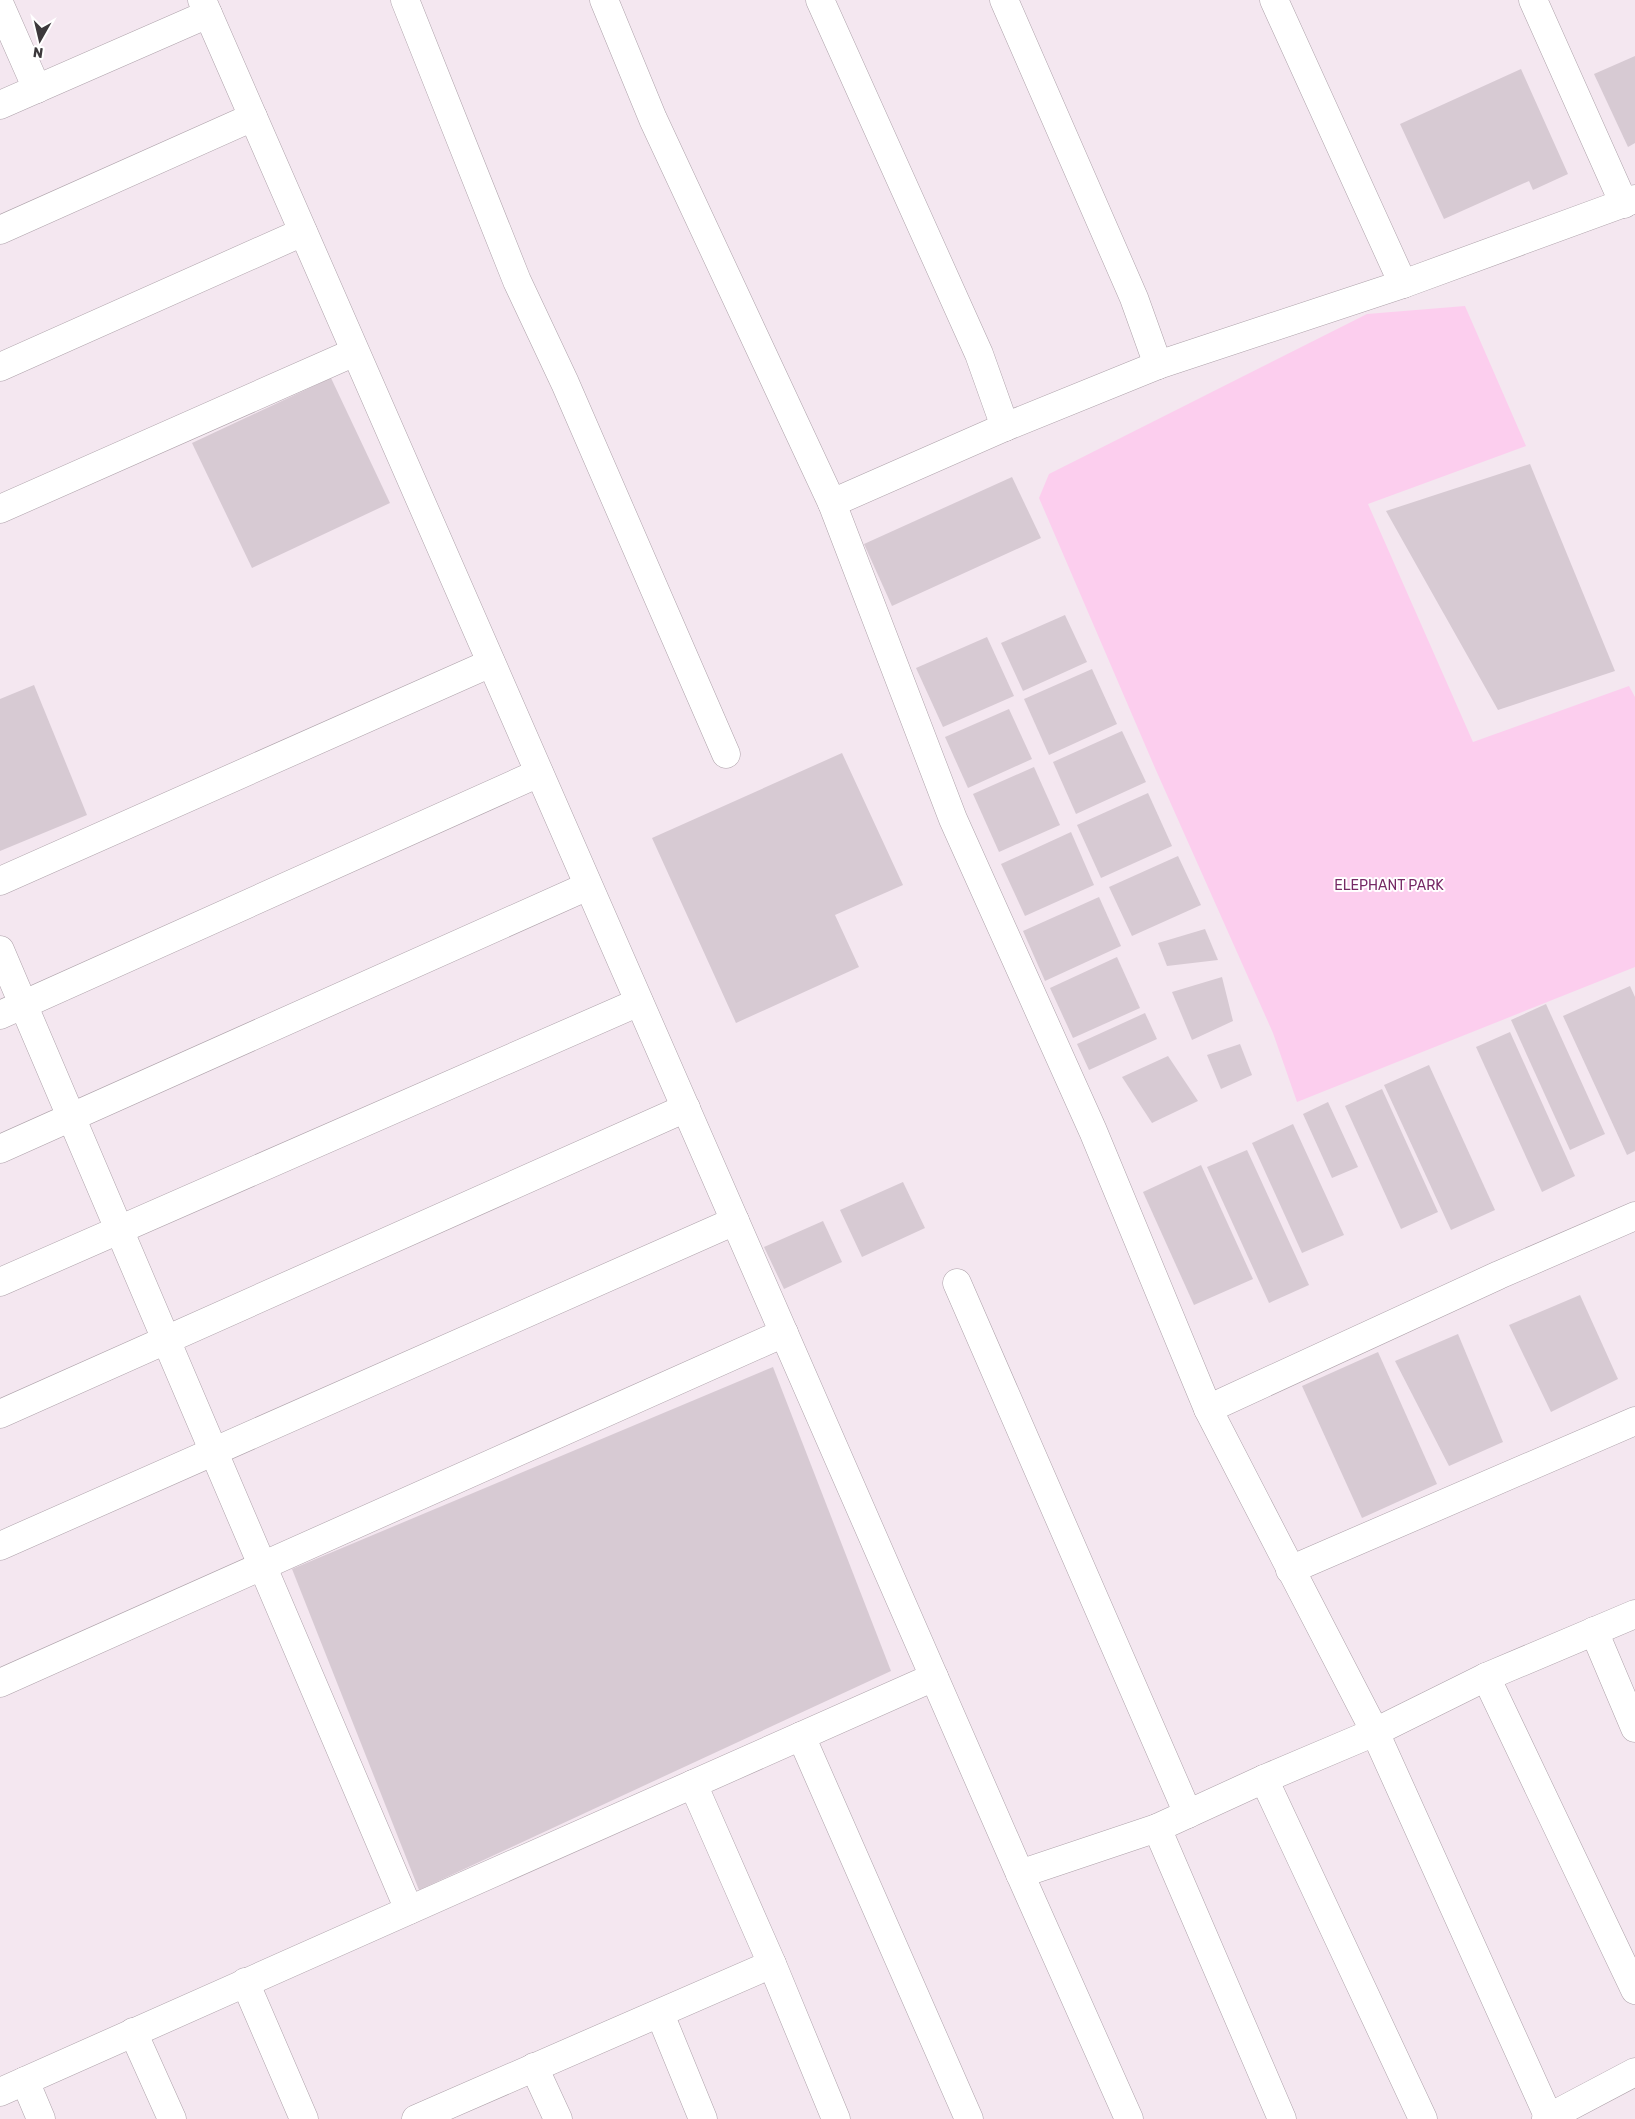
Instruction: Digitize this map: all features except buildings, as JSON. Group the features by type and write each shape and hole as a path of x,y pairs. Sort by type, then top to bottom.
{"street":[{"path":"405,0 517,281 565,383 726,754"},
{"path":"604,0 653,119 832,503 954,819 1093,1131 1208,1409 1375,1732 1547,2118 1635,2072"},
{"path":"820,0 979,354 1005,427"},
{"path":"1004,0 1134,298 1158,365"},
{"path":"1274,0 1403,284"},
{"path":"832,503 1005,427 1158,365 1403,284 1630,201 1533,0"},
{"path":"0,5 37,89"},
{"path":"0,105 37,89 205,7 1020,1874 1129,2119"},
{"path":"0,230 253,117"},
{"path":"0,367 303,232"},
{"path":"0,509 355,352"},
{"path":"0,880 491,663"},
{"path":"12,1010 539,773"},
{"path":"0,1149 588,886"},
{"path":"0,950 12,1010 71,1117 409,1910"},
{"path":"0,1282 640,1002"},
{"path":"0,1414 686,1108"},
{"path":"1208,1409 1490,1279 1635,1216"},
{"path":"0,1546 735,1221"},
{"path":"957,1283 1188,1814"},
{"path":"0,1683 784,1333"},
{"path":"1290,1570 1635,1421"},
{"path":"1020,1874 1157,1828 1264,1779 1375,1732 1486,1677 1635,1614"},
{"path":"1594,1631 1635,1728"},
{"path":"0,2092 934,1677"},
{"path":"1486,1677 1635,1990"},
{"path":"801,1736 969,2119"},
{"path":"1264,1779 1423,2119"},
{"path":"693,1784 772,1964 836,2119"},
{"path":"1157,1828 1282,2119"},
{"path":"428,2117 534,2067 772,1964"},
{"path":"246,1982 304,2119"},
{"path":"660,2014 703,2119"},
{"path":"133,2032 172,2119"},
{"path":"534,2067 558,2119"},
{"path":"25,2081 41,2119"}],"green space":[{"name":"ELEPHANT PARK","path":"1465,306 1526,446 1368,504 1473,742 1629,686 1635,697 1635,967 1297,1102 1273,1033 1155,768 1039,498 1049,474 1367,314"}]}
